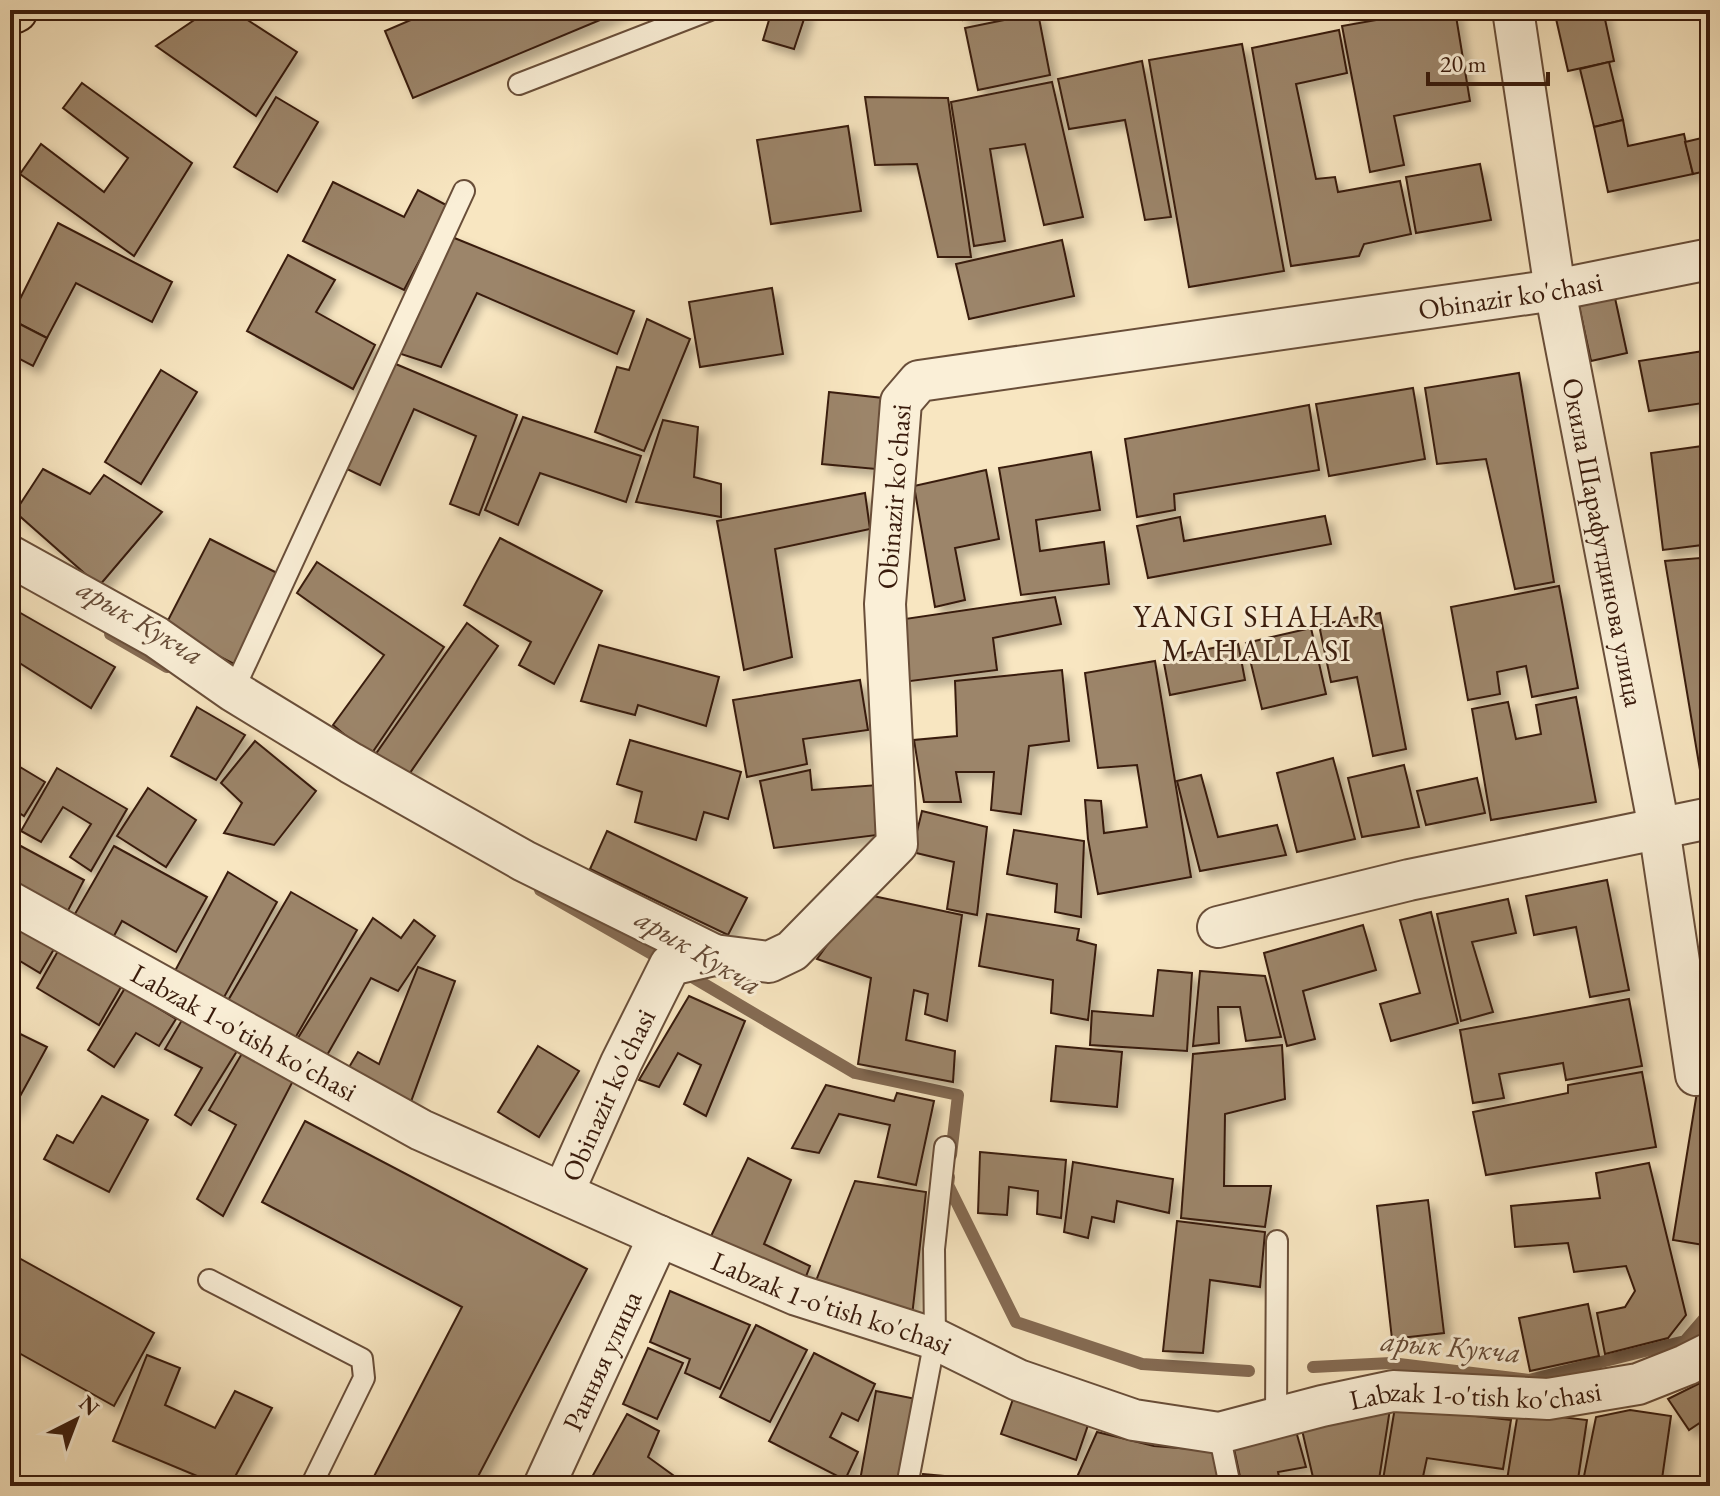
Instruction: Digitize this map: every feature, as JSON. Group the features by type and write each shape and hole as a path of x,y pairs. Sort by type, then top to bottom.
{"street":[{"name":"Окила Шарафутдинова улица","path":"1513,10 1555,290 1659,828 1696,1075"},
{"name":"Obinazir ko'chasi","path":"563,1193 621,1063 670,965 714,955 769,962 792,951 897,844 885,604 901,402 919,381 1555,290 1710,259"},
{"path":"10,556 156,637 233,691 351,763 524,861 714,955"},
{"path":"1218,927 1409,880 1710,818"},
{"name":"Labzak 1-o'tish ko'chasi","path":"10,902 421,1130 797,1295 935,1339 1018,1380 1134,1420 1219,1433 1393,1391 1548,1399 1638,1384 1710,1353"},
{"name":"Ранняя улица","path":"544,1486 659,1236"}],"lane":[{"path":"519,84 710,10"},
{"path":"233,691 464,191"},
{"path":"907,1486 935,1339 934,1249 945,1147"},
{"path":"1276,1418 1277,1241"},
{"path":"209,1280 362,1359 364,1378 311,1486"},
{"path":"1219,1433 1230,1486"}],"building":[{"path":"209,10 232,10 297,52 256,116 156,46"},
{"path":"434,10 624,10 413,98 385,31"},
{"path":"772,10 807,10 794,49 763,40"},
{"path":"961,10 987,10 987,14 963,20"},
{"path":"1348,10 1397,10 1350,20"},
{"path":"1433,10 1455,10 1470,101 1394,116 1404,165 1370,172 1342,26"},
{"path":"1554,10 1603,10 1614,61 1568,71"},
{"path":"1038,13 1050,75 978,90 965,28"},
{"path":"1339,30 1347,73 1296,84 1316,179 1335,177 1338,192 1400,181 1411,234 1364,244 1359,256 1291,266 1252,48"},
{"path":"1242,44 1284,271 1189,287 1149,60"},
{"path":"1142,61 1171,217 1145,220 1125,120 1069,129 1058,79"},
{"path":"1609,62 1623,120 1594,127 1580,69"},
{"path":"1052,82 1083,217 1044,225 1025,144 990,149 1005,241 974,246 951,102"},
{"path":"82,83 192,163 134,256 20,174 41,144 104,192 128,158 63,108"},
{"path":"276,97 318,122 277,192 234,167"},
{"path":"865,97 948,98 971,257 938,257 917,164 875,165"},
{"path":"1623,120 1628,146 1684,134 1693,174 1608,192 1594,127"},
{"path":"848,126 861,211 771,224 757,140"},
{"path":"1710,136 1710,170 1693,174 1685,142"},
{"path":"1480,164 1491,220 1416,233 1406,177"},
{"path":"333,182 404,217 418,190 448,206 404,290 303,241"},
{"path":"58,223 172,282 152,322 76,283 47,338 10,319"},
{"path":"452,237 634,311 617,354 477,293 441,367 398,353"},
{"path":"1062,240 1074,296 969,319 956,264"},
{"path":"288,255 335,280 316,312 375,345 353,389 247,331"},
{"path":"772,288 783,354 700,367 689,302"},
{"path":"1615,298 1627,353 1591,361 1579,306"},
{"path":"10,319 47,338 33,366 10,354"},
{"path":"647,319 690,339 644,451 595,432 617,367 629,370"},
{"path":"1710,350 1710,402 1649,411 1639,361"},
{"path":"391,362 517,415 479,515 450,504 476,436 414,409 380,485 347,469"},
{"path":"161,370 197,392 141,484 105,462"},
{"path":"1519,373 1554,582 1515,589 1486,459 1437,464 1425,388"},
{"path":"1413,388 1425,459 1329,476 1316,404"},
{"path":"829,392 883,398 876,469 822,464"},
{"path":"1309,405 1319,470 1174,494 1175,510 1137,517 1125,439"},
{"path":"523,417 641,456 626,502 540,473 518,525 485,510"},
{"path":"663,420 698,427 694,477 721,484 721,517 636,502"},
{"path":"1710,445 1710,544 1663,550 1651,453"},
{"path":"1091,452 1100,510 1036,520 1040,551 1104,542 1109,584 1021,595 999,468"},
{"path":"43,469 90,494 104,475 162,512 99,586 15,512"},
{"path":"986,470 999,539 955,548 965,600 935,607 914,486"},
{"path":"865,493 870,529 775,549 792,657 744,670 717,521"},
{"path":"1325,516 1331,544 1148,578 1137,526 1180,517 1184,541"},
{"path":"500,538 602,591 554,684 519,665 531,642 464,605"},
{"path":"210,539 279,574 234,664 164,628"},
{"path":"1700,558 1710,618 1710,774 1701,776 1665,561"},
{"path":"317,562 444,647 370,756 333,725 384,655 297,593"},
{"path":"1559,586 1578,688 1532,697 1526,666 1497,672 1500,694 1468,700 1451,607"},
{"path":"1055,597 1061,624 993,638 997,670 903,682 898,620"},
{"path":"10,607 115,667 91,708 10,657"},
{"path":"1380,613 1406,749 1373,756 1357,677 1331,682 1319,625"},
{"path":"467,623 498,646 405,780 373,758"},
{"path":"1311,628 1326,694 1262,709 1246,643"},
{"path":"1238,643 1245,680 1170,695 1163,658"},
{"path":"599,645 719,677 706,726 638,705 635,715 581,701"},
{"path":"1155,661 1191,877 1098,894 1085,800 1101,801 1104,833 1147,827 1137,765 1098,768 1085,673"},
{"path":"1062,670 1069,741 1029,746 1021,814 991,810 994,772 956,772 961,802 924,802 914,740 957,736 955,681"},
{"path":"860,680 868,730 803,739 807,764 747,777 733,700"},
{"path":"1576,697 1596,802 1491,820 1472,709 1508,702 1516,739 1541,734 1536,705"},
{"path":"197,707 245,735 216,780 171,756"},
{"path":"630,740 741,772 728,819 704,812 696,840 635,822 642,792 617,784"},
{"path":"255,741 316,791 274,845 224,833 242,803 221,783"},
{"path":"1333,758 1355,839 1297,852 1277,773"},
{"path":"10,761 45,782 24,816 10,807"},
{"path":"1404,765 1419,827 1362,837 1348,778"},
{"path":"57,768 127,809 91,871 70,857 91,824 63,807 41,842 21,831"},
{"path":"810,770 812,790 878,785 885,834 774,848 760,781"},
{"path":"1201,775 1218,837 1277,825 1286,855 1200,871 1177,781"},
{"path":"1477,778 1485,813 1426,825 1417,791"},
{"path":"148,788 196,820 166,867 117,836"},
{"path":"922,811 987,827 977,915 947,909 954,862 912,852"},
{"path":"1014,830 1084,841 1081,917 1055,912 1057,884 1007,874"},
{"path":"607,831 747,898 728,935 590,869"},
{"path":"17,844 84,880 62,922 10,893 10,857"},
{"path":"114,846 207,897 176,952 122,921 108,947 68,926"},
{"path":"228,872 277,902 218,1008 169,982"},
{"path":"1607,880 1629,990 1590,997 1576,927 1534,935 1526,896"},
{"path":"291,892 357,930 290,1047 223,1009"},
{"path":"864,894 962,915 947,1021 925,1014 928,994 914,990 906,1040 955,1051 953,1082 858,1064 871,978 817,959"},
{"path":"1508,899 1516,933 1472,942 1493,1012 1461,1021 1437,914"},
{"path":"1431,912 1458,1023 1391,1041 1380,1004 1420,993 1400,920"},
{"path":"987,914 1079,929 1077,940 1096,945 1088,1020 1051,1013 1053,980 979,966"},
{"path":"373,918 401,938 414,920 435,936 398,991 371,978 322,1064 291,1049"},
{"path":"10,923 54,949 40,973 10,955"},
{"path":"1363,925 1376,970 1303,991 1315,1039 1287,1046 1264,953"},
{"path":"58,951 121,987 99,1025 37,988"},
{"path":"418,967 455,981 409,1107 345,1074 358,1052 379,1064"},
{"path":"1158,970 1192,973 1187,1051 1090,1045 1092,1011 1153,1016"},
{"path":"1200,971 1265,976 1281,1037 1246,1041 1240,1007 1218,1007 1219,1043 1193,1046"},
{"path":"125,988 176,1019 159,1046 136,1033 114,1067 88,1050"},
{"path":"689,996 745,1021 706,1116 684,1104 701,1065 678,1053 659,1087 639,1080"},
{"path":"1629,999 1642,1066 1566,1080 1563,1063 1499,1074 1504,1098 1473,1103 1460,1030"},
{"path":"182,1020 237,1051 191,1125 175,1115 202,1068 165,1049"},
{"path":"10,1029 47,1047 12,1111 10,1110"},
{"path":"1282,1045 1285,1099 1225,1114 1224,1186 1271,1186 1265,1227 1181,1218 1193,1054"},
{"path":"538,1046 579,1071 539,1137 498,1112"},
{"path":"1056,1046 1122,1052 1117,1107 1051,1101"},
{"path":"244,1050 294,1079 223,1216 197,1199 236,1125 209,1110"},
{"path":"1642,1072 1656,1147 1486,1175 1473,1112 1568,1093 1568,1085"},
{"path":"826,1085 894,1101 897,1093 934,1101 916,1185 878,1177 890,1125 839,1114 819,1153 792,1148"},
{"path":"1697,1092 1710,1095 1710,1246 1673,1240"},
{"path":"102,1096 148,1120 109,1192 44,1159 57,1135 73,1143"},
{"path":"305,1121 587,1269 473,1486 369,1486 462,1307 262,1202"},
{"path":"980,1152 1066,1160 1061,1218 1037,1214 1038,1191 1009,1187 1007,1215 978,1213"},
{"path":"748,1158 791,1180 764,1244 810,1266 800,1292 703,1253"},
{"path":"1073,1162 1173,1179 1169,1213 1117,1201 1114,1222 1092,1217 1088,1238 1064,1232"},
{"path":"1649,1163 1686,1315 1668,1338 1605,1354 1597,1313 1625,1307 1635,1291 1626,1266 1574,1272 1568,1243 1515,1247 1511,1206 1600,1198 1596,1173"},
{"path":"855,1181 926,1192 912,1316 812,1291"},
{"path":"1428,1200 1444,1333 1392,1339 1377,1206"},
{"path":"1177,1221 1265,1232 1260,1287 1210,1280 1203,1353 1163,1351"},
{"path":"10,1253 154,1333 114,1406 10,1348"},
{"path":"670,1291 750,1325 720,1389 685,1373 690,1359 650,1342"},
{"path":"1588,1304 1599,1356 1530,1371 1519,1318"},
{"path":"756,1325 807,1350 770,1422 720,1397"},
{"path":"648,1348 683,1363 657,1419 623,1404"},
{"path":"814,1353 875,1384 858,1421 842,1413 830,1437 858,1452 845,1480 769,1441"},
{"path":"147,1355 180,1368 165,1405 215,1428 235,1391 272,1408 230,1486 221,1486 113,1441"},
{"path":"1710,1378 1710,1416 1689,1430 1668,1399"},
{"path":"876,1391 916,1399 901,1486 859,1486"},
{"path":"1013,1399 1088,1425 1076,1460 1001,1434"},
{"path":"1395,1407 1511,1420 1503,1469 1427,1458 1421,1486 1382,1486"},
{"path":"1390,1409 1378,1486 1315,1486 1302,1430"},
{"path":"1630,1410 1671,1416 1661,1486 1582,1486 1596,1417"},
{"path":"1518,1412 1587,1420 1577,1486 1506,1486"},
{"path":"627,1414 659,1431 648,1457 688,1486 636,1486 632,1483 631,1486 587,1486"},
{"path":"1296,1431 1306,1467 1278,1472 1281,1486 1242,1486 1234,1449"},
{"path":"1097,1432 1154,1446 1217,1451 1222,1486 1073,1486"},
{"path":"923,1474 997,1481 996,1486 922,1486"}],"waterway":[{"name":"арык Кукча","path":"110,634 167,667"},
{"name":"арык Кукча","path":"540,890 666,962"},
{"name":"арык Кукча","path":"682,971 855,1073 958,1095 951,1155"},
{"name":"арык Кукча","path":"949,1177 948,1185 1016,1322 1142,1364 1249,1371"},
{"name":"арык Кукча","path":"1313,1367 1391,1363 1529,1380 1685,1341 1710,1312"}],"district":[{"name":"YANGI SHAHAR MAHALLASI","path":"1257,633"}]}
